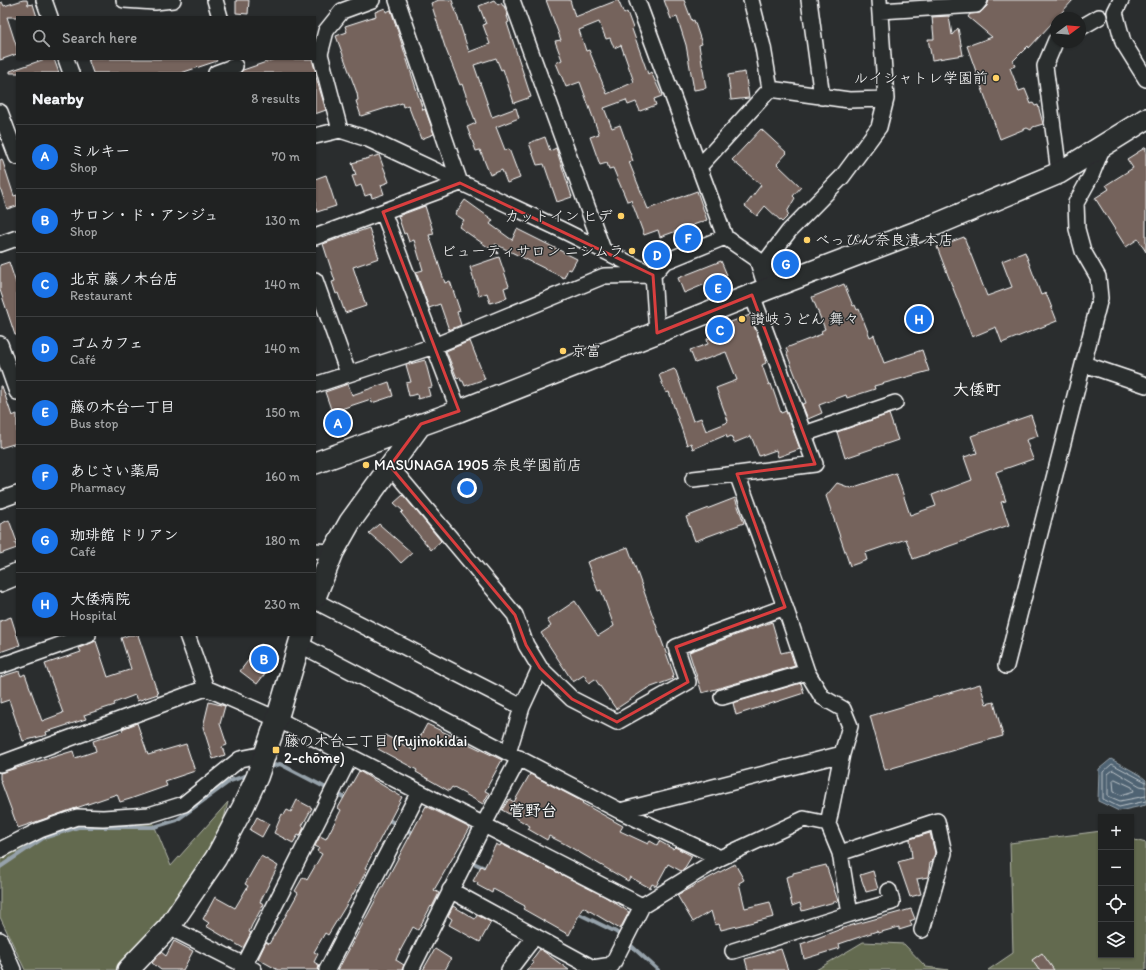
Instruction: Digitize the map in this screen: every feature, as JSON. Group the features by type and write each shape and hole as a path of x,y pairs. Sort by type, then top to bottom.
{"street":[{"path":"44,0 50,16"},
{"path":"125,0 155,2 172,0"},
{"path":"215,0 220,16"},
{"path":"340,130 320,54 326,31 342,11 372,0"},
{"path":"397,0 460,183"},
{"path":"512,0 602,250"},
{"path":"638,0 725,237 757,259 759,292 815,464 693,479"},
{"path":"751,0 763,47 770,90"},
{"path":"809,0 822,97"},
{"path":"759,292 767,260 789,231 842,177 879,127 886,99 880,6 976,5 980,0"},
{"path":"1121,0 1115,12 1122,42 1146,79"},
{"path":"1086,25 1099,17"},
{"path":"1052,48 1044,66 1059,173"},
{"path":"66,60 71,72"},
{"path":"219,72 236,66"},
{"path":"699,167 770,90"},
{"path":"770,90 849,100 886,99"},
{"path":"0,112 12,148"},
{"path":"316,463 459,411 759,292 935,225 1059,173 1146,119"},
{"path":"316,136 340,130 368,138 653,275"},
{"path":"1006,666 1100,298 1098,277 1083,251 1079,237 1076,203 1092,176 1103,146"},
{"path":"316,237 460,183"},
{"path":"383,212 459,411"},
{"path":"657,333 653,275 664,262 725,237"},
{"path":"0,244 16,238"},
{"path":"316,385 434,346 604,276 653,275"},
{"path":"316,283 348,373"},
{"path":"0,344 16,389"},
{"path":"1084,364 1146,385"},
{"path":"804,434 895,403"},
{"path":"316,593 324,552 350,522 421,424"},
{"path":"390,466 515,615 526,645 540,668 572,699 617,722 688,682 676,647 785,607"},
{"path":"737,474 807,672 822,697 843,709 850,726 842,754 828,824 840,853 850,914"},
{"path":"0,500 16,494"},
{"path":"0,581 16,574"},
{"path":"316,602 522,707"},
{"path":"0,666 85,636"},
{"path":"187,636 206,688"},
{"path":"128,970 168,927 216,858 257,777 277,719 300,640 620,811 720,858"},
{"path":"411,970 484,824 513,755 522,707 540,668"},
{"path":"722,697 807,672"},
{"path":"0,764 206,688 277,719 642,906"},
{"path":"1,845 77,817 103,818 149,815 184,804 240,759 264,754"},
{"path":"620,811 842,754"},
{"path":"168,927 247,968 350,757"},
{"path":"327,970 419,792"},
{"path":"450,890 592,969 612,965 642,906 720,858 804,819 828,824"},
{"path":"840,853 937,821 944,853 922,930"},
{"path":"733,951 892,902 889,891"},
{"path":"509,970 535,936"},
{"path":"0,940 13,970"}],"highlighted area":[{"path":"460,183 653,275 657,333 752,295 815,464 737,474 785,607 676,647 688,682 617,722 572,699 540,668 526,645 515,615 390,466 421,424 459,411 383,212"}],"green space":[{"path":"228,802 222,827 206,860 161,924 116,970 25,970 0,917 0,860 40,834 78,822 152,820 171,866"},
{"path":"1098,831 1098,958 1134,958 1134,840 1146,843 1146,970 988,970 1013,953 1010,843"},
{"path":"863,942 904,944 926,967 949,970 816,970"}],"water":[{"path":"1111,759 1140,775 1146,780 1146,805 1119,811 1098,801 1099,769"}],"building":[{"path":"27,0 28,5 33,4 37,16 7,17 16,45 16,54 0,60 0,3 2,2 4,6"},
{"path":"236,0 249,0 248,14 236,13"},
{"path":"439,0 452,0 469,52 490,44 483,25 486,24 479,6 494,0 498,5 501,3 504,6 508,16 509,22 507,23 531,97 514,103 503,69 501,70 496,58 474,65 492,117 516,108 519,118 496,127 505,150 509,149 520,178 507,183 502,170 490,175 480,150 476,151 467,127 476,123 462,84 460,85 445,47 431,3"},
{"path":"546,0 570,0 575,17 618,0 624,14 627,12 648,74 651,72 662,96 654,99 656,105 640,111 636,102 628,105 626,100 604,108 612,128 620,125 633,161 629,162 648,209 697,191 707,220 660,237 658,230 644,235 631,200 627,201 613,168 609,169 607,163 600,165 590,137 599,134 580,82 566,87 556,63 562,60 555,41 561,40","holes":["599,22 606,39 610,38 614,48 621,45 634,82 607,94 589,50 586,51 579,30"]},
{"path":"664,0 684,0 692,21 694,20 702,44 699,45 706,88 694,90 686,45 677,17 671,19"},
{"path":"989,0 1073,0 1062,12 1050,12 1050,25 1029,48 1028,46 1013,61 1015,66 1010,68 1019,91 1025,89 1031,104 1033,103 1035,106 1038,105 1043,124 1033,127 1031,130 1027,128 1000,139 967,46 992,37 968,17 970,14 980,13 987,6"},
{"path":"385,8 386,12 391,10 423,110 425,109 434,134 421,139 408,105 403,107 402,103 361,116 356,101 358,100 357,93 336,36 347,32 345,26 376,16 375,12"},
{"path":"949,16 952,35 958,28 963,55 932,60 928,39 934,39 932,17"},
{"path":"42,60 54,60 59,72 10,73 10,71"},
{"path":"88,60 217,61 184,72 93,72"},
{"path":"272,60 312,60 316,72 241,72"},
{"path":"745,72 749,98 731,100 728,75"},
{"path":"316,77 326,110 316,114"},
{"path":"761,129 787,153 777,164 801,187 793,196 795,198 787,212 789,215 782,222 765,206 757,216 745,206 761,185 732,160"},
{"path":"545,137 550,151 556,148 572,197 557,202 544,164 537,165 529,143"},
{"path":"1146,147 1146,252 1138,239 1126,247 1095,198 1109,189 1106,185 1133,168 1127,159"},
{"path":"379,155 389,182 381,185 384,194 372,198 371,194 365,196 361,185 356,187 352,176 356,175 352,163"},
{"path":"2,159 14,196 16,195 16,206 7,209 0,187 0,160"},
{"path":"326,175 336,206 317,212 316,179"},
{"path":"465,200 493,220 490,224 512,240 517,229 577,259 571,270 568,269 564,278 495,244 498,254 459,227 464,220 455,214"},
{"path":"425,206 434,234 429,235 445,283 450,281 460,311 457,312 461,325 449,330 440,304 429,308 416,272 423,270 414,240 409,242 406,233 404,234 398,216"},
{"path":"369,228 379,258 353,267 366,306 345,313 338,293 336,294 332,282 335,281 323,244"},
{"path":"964,237 987,296 1012,287 1002,261 1025,252 1041,295 1046,293 1057,321 1002,343 996,327 972,337 937,247"},
{"path":"499,257 509,286 504,288 507,298 490,303 487,293 479,296 470,267"},
{"path":"721,261 727,275 684,293 678,278"},
{"path":"9,262 16,283 16,335 0,290 0,265"},
{"path":"844,284 853,306 855,305 857,310 859,309 870,337 874,335 884,363 922,350 929,371 874,386 875,389 847,398 846,395 819,405 822,413 808,419 802,404 806,403 786,348 822,334 821,331 825,329 812,297"},
{"path":"750,315 766,363 762,365 769,385 771,384 781,413 786,411 800,449 778,457 776,450 759,456 751,436 734,443 731,436 727,438 726,435 693,449 691,443 687,445 669,392 666,393 659,375 674,369 676,371 693,421 701,418 706,431 726,423 728,421 716,388 737,380 726,352 695,363 690,350 708,344 707,339 717,335 714,328"},
{"path":"470,341 485,379 465,386 460,377 457,378 446,351"},
{"path":"425,360 432,387 428,388 430,396 418,399 417,394 409,396 406,383 411,382 406,365"},
{"path":"389,382 393,396 372,403 371,399 332,412 325,392 348,384 352,395"},
{"path":"0,386 2,386 12,416 16,414 16,443 0,448"},
{"path":"889,414 898,440 845,458 837,432"},
{"path":"1031,415 1038,436 1026,440 1033,459 996,472 1006,501 1001,502 1009,525 913,559 906,539 865,553 867,560 850,566 826,496 837,483 851,488 896,473 910,515 936,506 932,495 972,480 964,457 977,453 971,436"},
{"path":"403,495 441,541 431,550 401,513 403,511 394,503"},
{"path":"735,498 744,523 695,541 686,517"},
{"path":"9,520 16,539 16,548 0,554 0,524"},
{"path":"379,524 412,553 401,563 389,550 369,533"},
{"path":"628,547 674,675 672,676 673,679 646,689 616,709 595,679 589,683 584,675 573,682 541,633 551,626 547,620 575,601 598,636 614,626 601,590 598,591 587,562"},
{"path":"11,617 20,645 0,652 0,621"},
{"path":"772,622 781,653 790,651 795,666 702,693 689,652"},
{"path":"126,636 138,636 158,694 137,701 135,695 114,703 115,705 84,715 86,719 46,732 47,735 23,741 9,700 0,703 0,677 19,671 21,676 25,674 42,721 63,713 45,664 81,652 79,648 96,641 108,677 129,670 131,669 121,638"},
{"path":"261,644 278,657 257,684 240,671"},
{"path":"801,683 804,693 736,715 733,703"},
{"path":"980,684 986,704 994,702 1003,736 885,770 870,716"},
{"path":"209,702 225,706 220,724 227,745 222,747 225,755 213,759 203,727"},
{"path":"137,723 148,755 186,744 195,771 165,781 167,786 130,799 120,802 117,794 18,828 0,779 0,773 73,751 75,758 96,751 93,741 123,731 122,729"},
{"path":"427,724 502,760 485,791 489,793 483,804 452,787 449,791 416,772 417,770 378,749 385,735 413,750"},
{"path":"359,771 402,797 365,868 367,869 361,881 328,935 325,933 314,952 318,954 314,962 319,965 318,970 278,970 258,959 266,942 269,944 286,915 298,893 295,891 303,877 307,880 322,854 317,851 319,848 315,846 320,836 326,839 341,810 338,808"},
{"path":"530,774 583,802 582,803 623,826 620,831 648,844 650,841 657,845 659,841 673,849 675,847 692,856 684,869 681,871 668,864 656,886 652,884 650,888 630,877 628,881 549,836 547,840 528,829 530,826 502,810 509,799 514,802"},
{"path":"297,800 312,808 302,826 304,827 300,836 298,835 293,843 274,833 282,814 284,815 287,810 291,812"},
{"path":"426,806 470,828 434,890 439,893 432,907 431,906 418,930 413,927 398,955 396,960 404,965 402,970 338,970"},
{"path":"257,817 269,824 262,837 250,830"},
{"path":"930,833 935,853 932,862 930,863 928,877 917,879 921,894 910,897 898,862 912,858 910,839"},
{"path":"496,844 500,846 501,844 604,896 629,912 620,929 583,907 569,935 523,909 525,906 493,889 492,893 477,885 478,883 473,881 481,866 484,868"},
{"path":"261,856 278,866 260,902 264,904 252,925 249,932 251,933 243,948 206,926 209,923 203,919 215,897 235,908 248,886 245,884"},
{"path":"735,864 744,880 739,883 745,908 770,902 774,917 721,930 719,924 715,925 711,911 693,922 677,895"},
{"path":"826,865 838,901 802,911 800,903 792,906 786,877 793,875 793,873"},
{"path":"873,871 878,889 866,892 860,875"},
{"path":"453,906 475,919 477,915 491,922 480,942 449,925 452,919 448,916"},
{"path":"911,909 915,919 910,921 912,926 899,930 899,927 878,933 877,931 839,944 840,948 804,959 801,944 849,926"},
{"path":"174,941 193,951 183,970 161,970 152,963 161,952 166,956"},
{"path":"435,949 451,959 445,970 423,970"},
{"path":"540,949 569,970 526,970 534,963 531,961"},
{"path":"781,949 788,970 748,970 745,959"},
{"path":"1042,953 1054,970 1039,970 1032,960"}],"waterway":[{"path":"267,768 280,764 330,790"},
{"path":"0,867 43,838 78,827 154,827 177,820 230,781 251,774"},
{"path":"336,793 349,800"},
{"path":"385,818 417,835"},
{"path":"469,861 485,868"},
{"path":"575,912 616,932 622,937"},
{"path":"627,942 658,970"}],"place":[{"name":"ルイシャトレ学園前","path":"996,78"},
{"name":"カットイン ヒデ","path":"621,216"},
{"name":"あじさい薬局","path":"688,238"},
{"name":"べっぴん奈良漬 本店","path":"807,240"},
{"name":"ビューティサロン ニシムラ","path":"632,251"},
{"name":"ゴムカフェ","path":"657,255"},
{"name":"珈琲館 ドリアン","path":"786,264"},
{"name":"藤の木台一丁目","path":"718,288"},
{"name":"讃岐うどん 舞々","path":"742,319"},
{"name":"大倭病院","path":"919,319"},
{"name":"北京 藤ノ木台店","path":"720,330"},
{"name":"京富","path":"563,351"},
{"name":"ミルキー","path":"338,423"},
{"name":"MASUNAGA 1905 奈良学園前店","path":"366,465"},
{"name":"サロン・ド・アンジュ","path":"264,659"},
{"name":"藤の木台二丁目 (Fujinokidai 2-chōme)","path":"276,750"}],"district":[{"name":"大倭町","path":"977,389"},
{"name":"菅野台","path":"533,810"}]}
